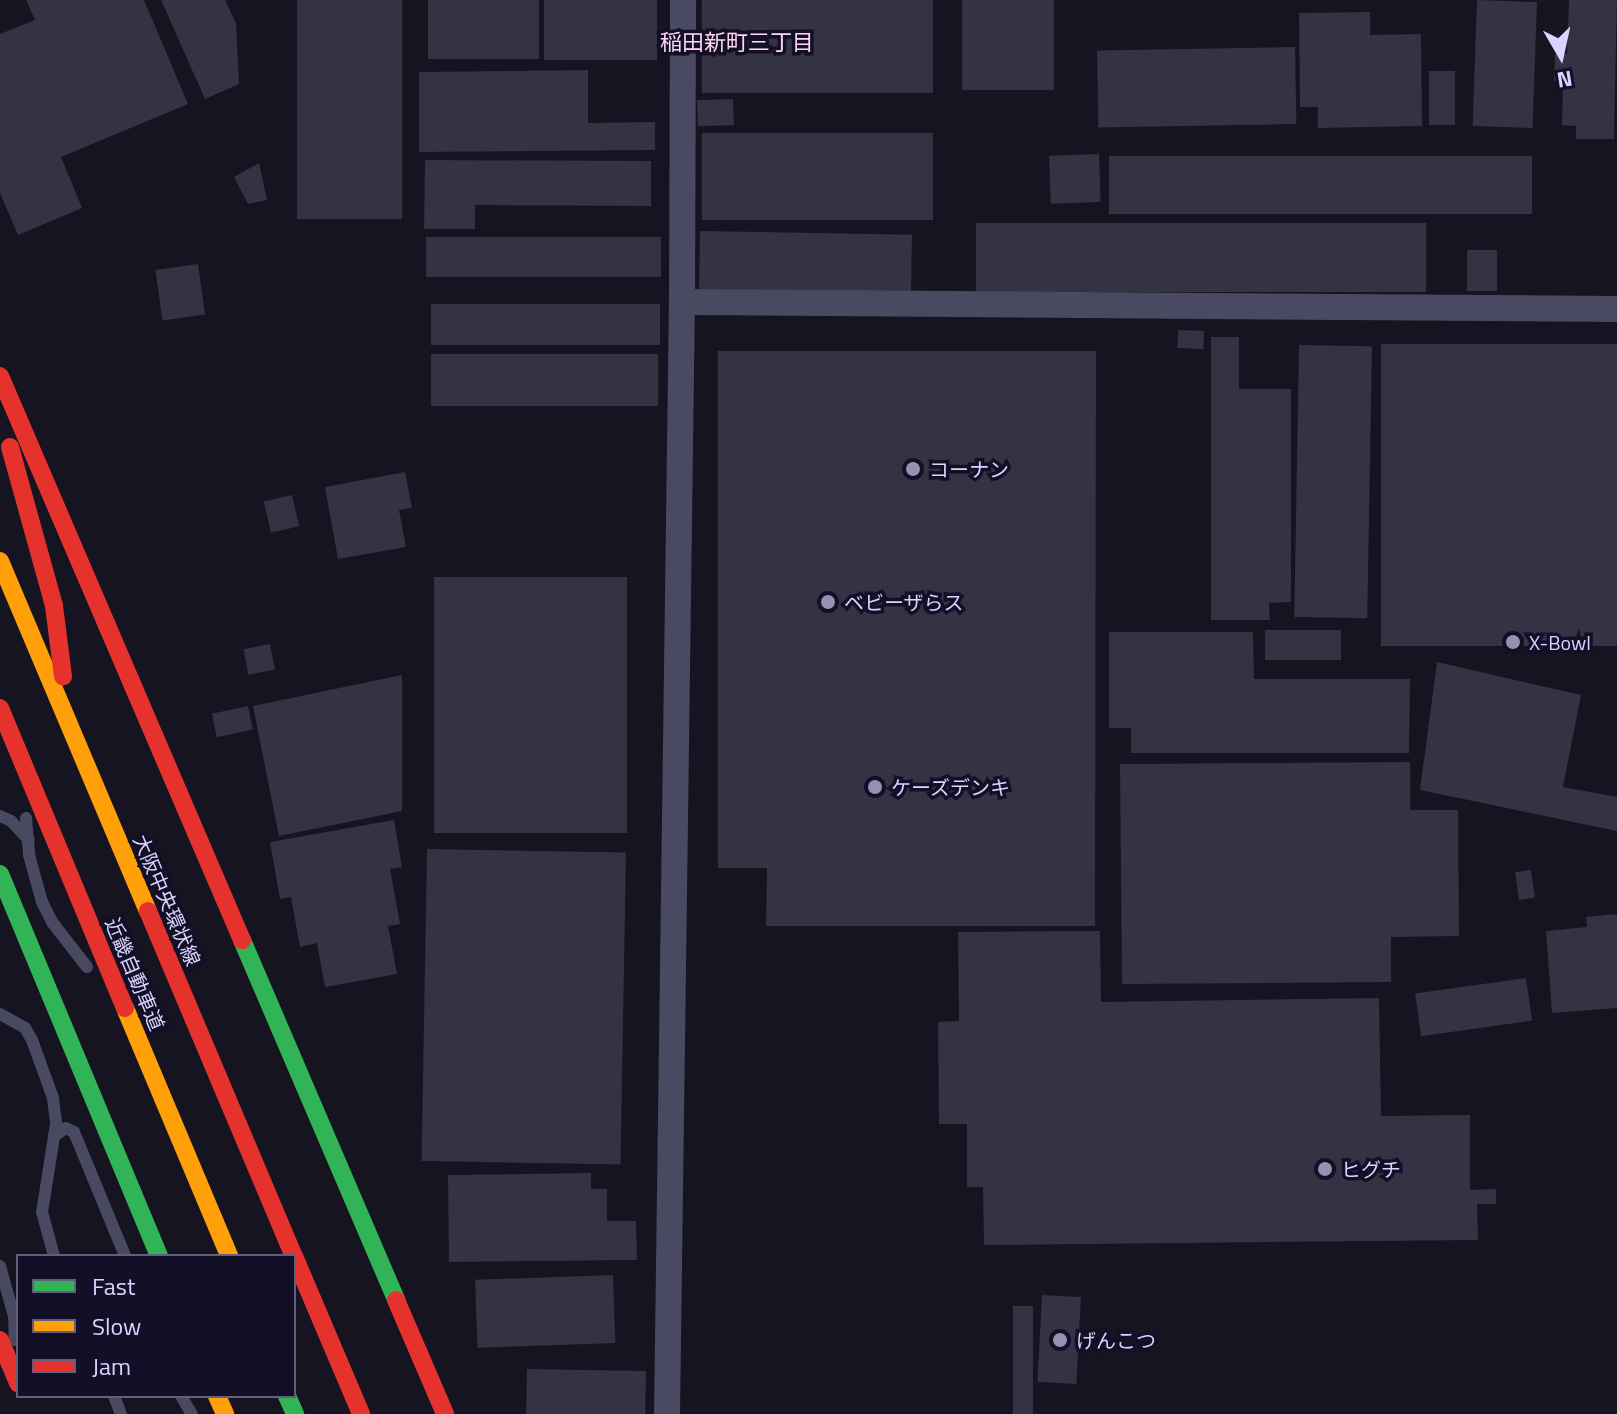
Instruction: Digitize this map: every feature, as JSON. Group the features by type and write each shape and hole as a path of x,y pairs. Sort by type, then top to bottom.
{"main road":[{"path":"0,376 445,1414"},
{"path":"0,400 15,473 54,606 69,726"},
{"name":"大阪中央環状線","path":"0,561 293,1254"},
{"name":"近畿自動車道","path":"0,708 228,1254"},
{"path":"0,874 158,1254"},
{"path":"0,880 15,910"},
{"name":"大阪中央環状線","path":"296,1261 361,1414"},
{"path":"0,1340 16,1387"}],"street":[{"path":"667,1414 682,302 683,0"},
{"path":"682,302 1617,309"}],"lane":[{"path":"24,809 31,867 42,902 52,922 93,975"},
{"path":"0,816 11,821 29,840"},
{"path":"0,1014 25,1028 53,1098 54,1136 42,1212 53,1254"},
{"path":"54,1136 66,1128 74,1132 124,1254"},
{"path":"195,1212 212,1254"},
{"path":"0,1266 14,1316 16,1365"}],"building":[{"path":"26,0 144,0 188,104 61,157 82,208 18,235 0,193 0,34 35,20"},
{"path":"161,0 225,0 236,23 239,84 205,99"},
{"path":"297,0 402,0 402,219 297,219"},
{"path":"428,0 539,0 539,59 428,59"},
{"path":"544,0 657,0 657,60 544,60"},
{"path":"702,0 933,0 933,93 702,93"},
{"path":"962,0 1054,0 1054,90 962,90"},
{"path":"1477,0 1537,2 1533,128 1473,126"},
{"path":"1569,0 1617,0 1614,139 1576,139 1576,126 1562,125 1563,81 1554,81 1555,54 1567,54"},
{"path":"1370,12 1370,35 1421,34 1422,126 1318,128 1318,107 1300,107 1299,13"},
{"path":"1295,47 1296,124 1098,127 1097,50"},
{"path":"588,70 588,123 655,122 655,150 419,152 419,72"},
{"path":"1429,71 1455,71 1455,125 1429,125"},
{"path":"733,99 734,125 698,126 697,100"},
{"path":"702,133 933,133 933,220 702,220"},
{"path":"1099,154 1101,202 1051,204 1049,156"},
{"path":"1109,156 1532,156 1532,214 1109,214"},
{"path":"425,160 651,161 651,206 475,205 475,229 424,229"},
{"path":"259,163 267,200 248,204 234,177"},
{"path":"976,223 1426,223 1426,292 976,292"},
{"path":"700,231 912,235 911,293 699,289"},
{"path":"426,237 661,237 661,277 426,277"},
{"path":"1467,250 1497,250 1497,291 1467,291"},
{"path":"198,264 205,315 163,320 155,270"},
{"path":"431,304 660,304 660,345 431,345"},
{"path":"1178,330 1204,331 1203,349 1177,348"},
{"path":"1211,337 1239,337 1239,389 1291,389 1291,602 1269,603 1270,620 1211,620"},
{"path":"1381,344 1617,344 1617,646 1381,646"},
{"path":"1299,345 1372,346 1367,618 1294,617"},
{"path":"718,351 1096,351 1095,926 766,926 767,868 718,868"},
{"path":"431,354 658,354 658,406 431,406"},
{"path":"405,472 412,508 399,510 406,547 338,559 325,487"},
{"path":"292,495 299,526 271,533 264,502"},
{"path":"434,577 627,577 627,833 434,833"},
{"path":"1265,630 1341,630 1341,660 1265,660"},
{"path":"1109,632 1253,632 1254,679 1410,679 1409,753 1131,753 1131,728 1109,728"},
{"path":"270,644 275,670 248,675 243,649"},
{"path":"1437,662 1581,695 1563,787 1617,797 1617,831 1420,790"},
{"path":"402,675 402,811 279,836 253,706"},
{"path":"248,706 253,729 217,737 212,714"},
{"path":"1410,762 1410,810 1458,810 1459,936 1391,937 1391,982 1122,984 1120,764"},
{"path":"394,820 402,867 390,869 400,924 388,926 397,974 325,987 317,943 300,947 291,897 280,899 270,842"},
{"path":"427,849 626,852 621,1164 422,1161"},
{"path":"1531,870 1535,898 1519,900 1515,872"},
{"path":"1617,914 1617,1008 1552,1013 1546,931 1587,927 1586,917"},
{"path":"1100,931 1101,1002 1379,998 1381,1116 1470,1115 1470,1190 1496,1189 1496,1204 1477,1204 1478,1240 984,1245 983,1187 967,1187 967,1124 939,1124 938,1022 959,1021 958,932"},
{"path":"1526,978 1532,1021 1421,1036 1415,994"},
{"path":"591,1173 591,1189 607,1189 607,1221 636,1221 637,1260 449,1262 448,1175"},
{"path":"613,1275 615,1343 477,1348 475,1280"},
{"name":"げんこつ","path":"1042,1295 1081,1297 1076,1384 1037,1382"},
{"path":"1013,1306 1033,1306 1033,1414 1013,1414"},
{"path":"527,1369 646,1371 645,1414 526,1414"}],"traffic: fast":[{"path":"0,874 158,1254"},
{"path":"242,940 396,1300"},
{"path":"288,1398 295,1414"}],"traffic: slow":[{"path":"0,561 148,911"},
{"path":"125,1008 228,1254"},
{"path":"218,1398 225,1414"}],"traffic: jam":[{"path":"0,376 242,940"},
{"path":"10,447 54,606 63,676"},
{"path":"0,708 125,1008"},
{"path":"148,911 293,1254"},
{"path":"296,1261 361,1414"},
{"path":"396,1300 445,1414"},
{"path":"0,1340 16,1378"}],"place":[{"name":"コーナン","path":"913,469"},
{"name":"ベビーザらス","path":"828,602"},
{"name":"X-Bowl","path":"1513,642"},
{"name":"ケーズデンキ","path":"875,787"},
{"name":"ヒグチ","path":"1325,1169"},
{"name":"げんこつ","path":"1060,1340"}],"district":[{"name":"稲田新町三丁目","path":"737,43"}]}
